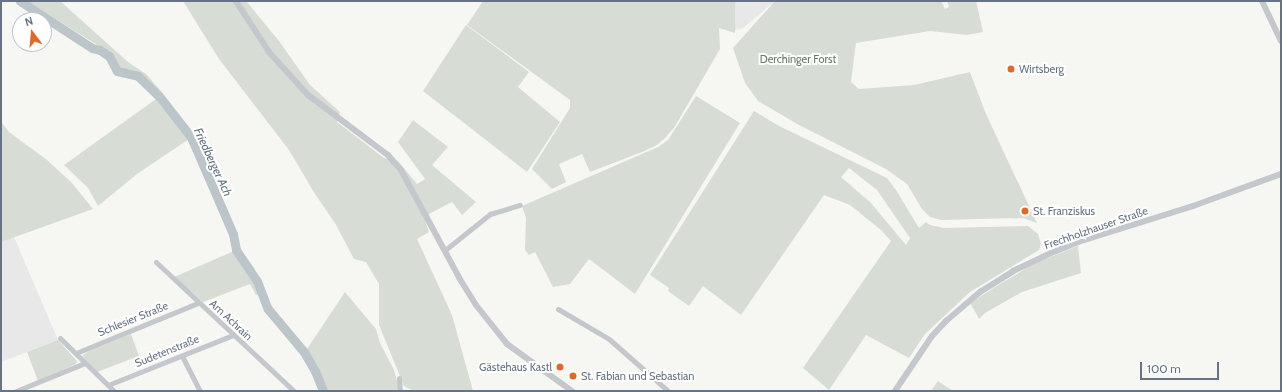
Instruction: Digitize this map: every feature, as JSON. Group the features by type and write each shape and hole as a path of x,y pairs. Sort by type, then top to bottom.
{"street":[{"path":"236,1 269,52 308,95 388,155 401,170 461,281 476,305 507,344 572,391"},
{"path":"1262,1 1281,40"},
{"name":"Frechholzhauser Straße","path":"895,391 932,336 946,321 980,292 1013,271 1078,242 1186,208 1281,174"},
{"path":"445,250 490,214 520,205"},
{"name":"Am Achrain","path":"156,262 198,303 294,391"},
{"name":"Schlesier Straße","path":"76,353 198,303"},
{"path":"558,309 609,339 668,391"},
{"name":"Sudetenstraße","path":"108,385 233,335"},
{"path":"60,338 114,391"},
{"path":"182,356 200,391"},
{"path":"16,391 85,363"},
{"path":"399,378 400,391"}],"shaded area":[{"path":"735,1 775,1 742,29 735,30"},
{"path":"14,237 58,340 1,362 1,242"}],"green space":[{"path":"27,1 60,1 128,62 146,74 162,92 160,94 140,74 119,69 110,53 52,17 52,12 45,12"},
{"path":"183,1 246,1 279,41 310,85 340,112 337,122 384,158 398,161 417,184 425,179 398,142 413,120 448,147 432,165 476,202 462,215 452,202 429,214 425,221 429,232 417,239 452,315 473,391 414,391 404,386 379,325 379,284 366,262 354,259 335,223 315,194 289,150 219,59"},
{"path":"483,1 735,1 735,33 719,28 720,49 674,128 657,145 590,172 582,154 559,164 566,182 552,189 532,169 570,108 570,100 467,25"},
{"name":"Derchinger Forst","path":"775,1 941,1 945,9 949,7 947,1 976,1 983,32 967,35 930,31 856,43 851,82 859,89 914,85 970,72 986,114 1037,223 1023,218 941,220 930,217 922,209 907,184 886,169 799,125 758,101 745,83 733,48"},
{"path":"466,25 529,72 518,87 560,122 527,172 423,91"},
{"path":"696,96 740,123 635,294 589,259 570,284 553,287 535,252 529,255 525,250 526,218 522,206 658,147 668,140"},
{"path":"156,99 189,139 137,174 98,206 88,188 64,165"},
{"path":"754,111 779,126 887,178 919,228 926,222 930,225 944,228 1028,226 1038,234 1041,244 1039,250 970,292 925,334 909,358 866,335 829,390 803,368 891,241 881,230 850,205 824,195 741,315 703,286 689,306 668,291 669,288 650,275","holes":["849,168 877,190 910,238 906,245 871,203 841,177"]},
{"path":"1,122 9,132 47,160 72,183 93,209 1,242"},
{"path":"1078,246 1081,273 1022,292 985,313 979,319 970,303 1035,263"},
{"path":"234,251 246,268 259,294 256,295 250,284 203,302 174,277"},
{"path":"345,292 376,329 380,343 394,370 399,388 398,391 324,390 317,372 305,352"},
{"path":"131,334 139,356 97,372 84,358 83,355 89,351"},
{"path":"58,340 77,361 76,364 38,381 27,352"},
{"path":"938,381 953,391 931,391"}],"waterway":[{"name":"Friedberger Ach","path":"20,1 92,48 100,50 109,56 117,71 138,76 159,96 191,137 233,234 236,250 257,281 268,309 304,352 315,371 323,391"}],"place":[{"name":"Wirtsberg","path":"1011,69"},
{"name":"St. Franziskus","path":"1025,211"},
{"name":"Gästehaus Kastl","path":"560,367"},
{"name":"St. Fabian und Sebastian","path":"573,376"}]}
